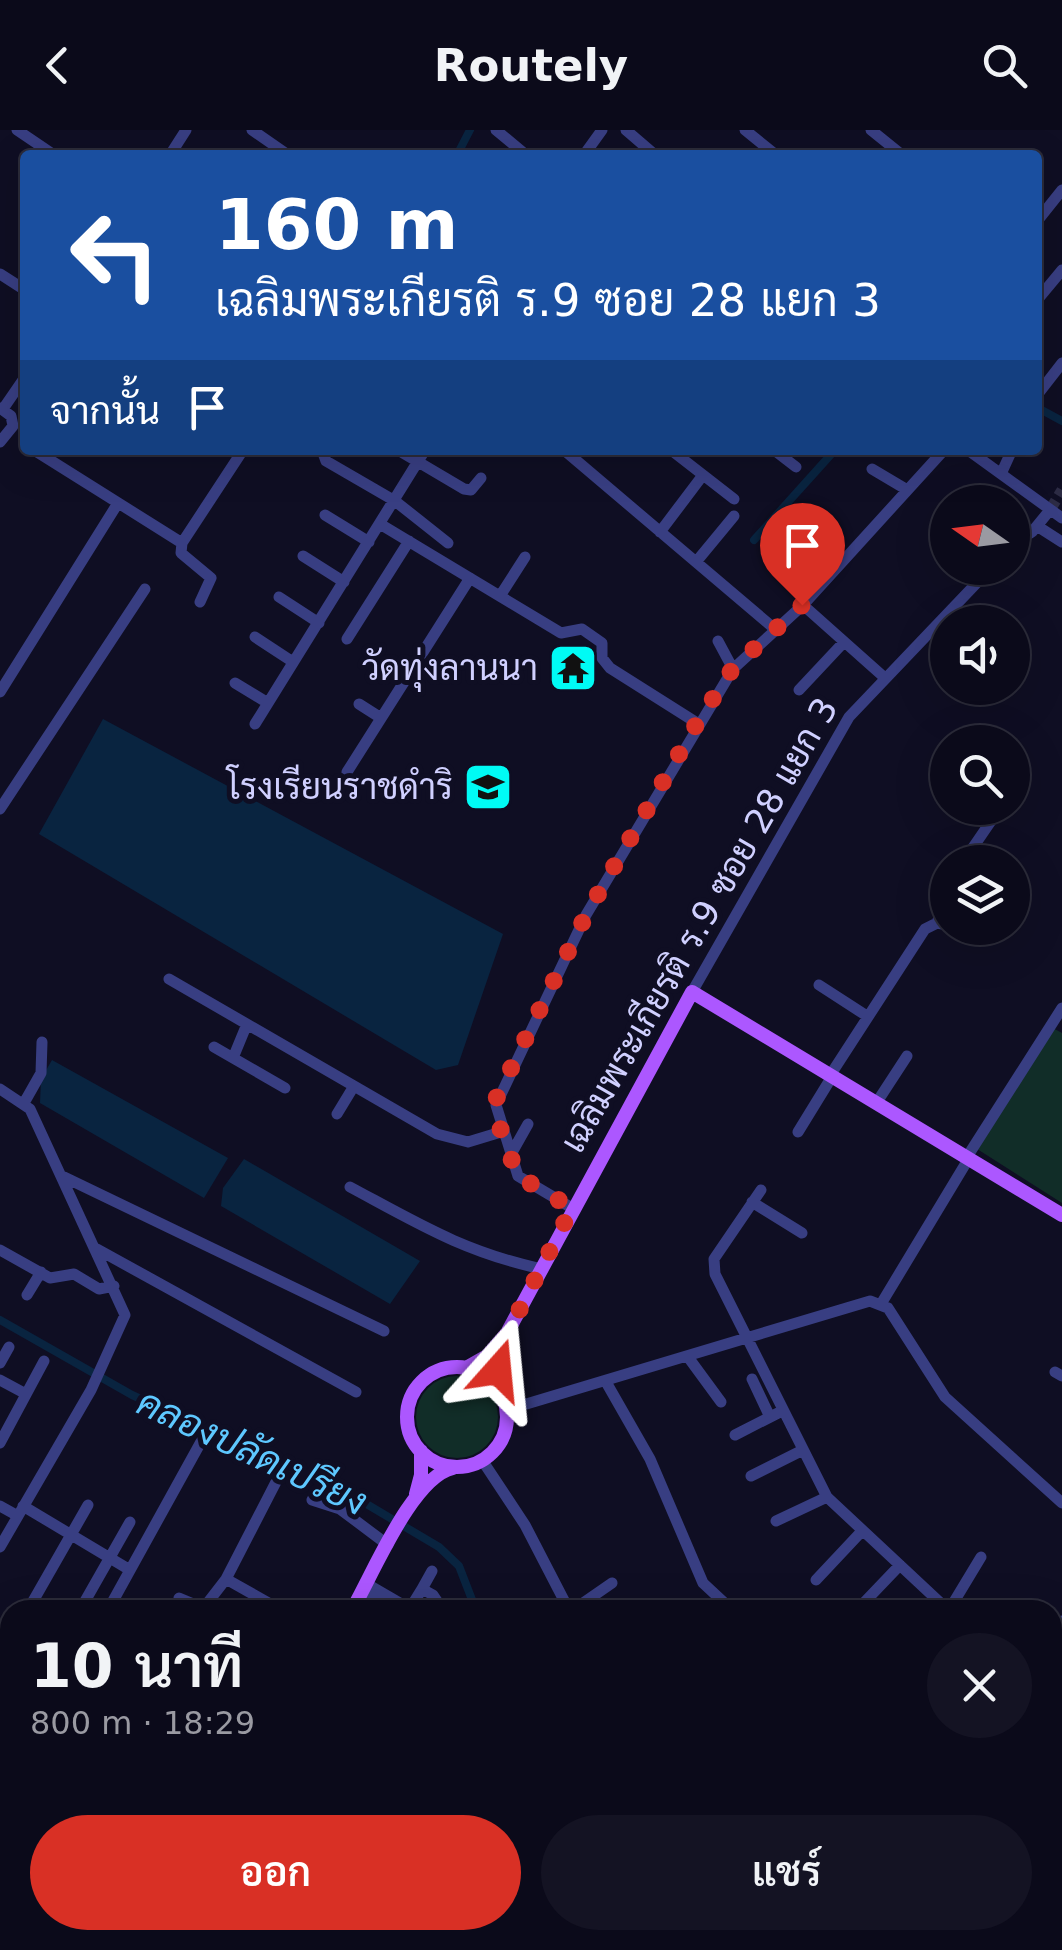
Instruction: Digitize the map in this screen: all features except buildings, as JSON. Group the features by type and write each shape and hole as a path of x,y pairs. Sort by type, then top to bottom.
{"main road":[{"path":"692,992 1062,1215"},
{"name":"เฉลิมพระเกียรติ ร.9 ซอย 28 แยก 3","path":"493,1382 507,1334 692,992"},
{"name":"เฉลิมพระเกียรติ ร.9 ซอย 28 แยก 3","path":"466,1368 487,1356 507,1334"},
{"path":"358,1600 414,1499 422,1475 421,1450 408,1420 414,1391 436,1372 466,1368 493,1382 506,1410 502,1438 482,1460 435,1475 414,1499"},
{"path":"421,1450 439,1464 457,1467"}],"street":[{"path":"17,130 47,150"},
{"path":"252,130 281,150"},
{"path":"496,130 520,150"},
{"path":"626,130 649,150"},
{"path":"745,130 770,150"},
{"path":"871,130 896,150"},
{"path":"1042,215 1062,190"},
{"path":"1042,294 1062,270"},
{"path":"1042,386 1062,362"},
{"path":"5,439 13,421 2,409 20,385"},
{"path":"52,455 182,543"},
{"path":"200,602 212,578 181,552 182,543 240,455"},
{"path":"324,455 326,461 395,500 448,542"},
{"path":"406,455 464,489 471,490 482,478"},
{"path":"255,724 422,455"},
{"path":"570,455 776,630"},
{"path":"677,455 734,499"},
{"path":"781,455 796,466"},
{"name":"เฉลิมพระเกียรติ ร.9 ซอย 28 แยก 3","path":"572,1208 522,1180 501,1132 496,1105 500,1090 586,915 733,668 802,605 904,488 939,455"},
{"path":"975,455 1062,518"},
{"path":"1001,474 1010,455"},
{"path":"872,469 904,488"},
{"path":"660,532 700,479"},
{"path":"0,692 118,503"},
{"path":"1030,531 1050,510"},
{"path":"325,515 369,542"},
{"path":"696,562 734,516"},
{"path":"380,524 561,633 586,631 602,643 602,658 610,668 697,723"},
{"path":"1037,526 1062,542"},
{"path":"346,639 409,541"},
{"path":"303,556 344,582"},
{"path":"500,596 525,557"},
{"path":"347,772 470,578"},
{"name":"เฉลิมพระเกียรติ ร.9 ซอย 28 แยก 3","path":"692,992 849,716 974,585"},
{"path":"0,809 146,589"},
{"path":"279,597 319,622"},
{"name":"เฉลิมพระเกียรติ ร.9 ซอย 28 แยก 3","path":"802,605 886,678"},
{"path":"255,637 294,662"},
{"path":"718,640 733,668"},
{"path":"800,690 844,642"},
{"path":"235,683 268,703"},
{"path":"360,704 381,718"},
{"path":"798,1132 918,938 930,932"},
{"path":"169,979 451,1140 475,1142 501,1132"},
{"path":"819,985 867,1016"},
{"path":"880,1304 968,1158 1057,1026 1062,1008"},
{"path":"233,1058 247,1024"},
{"path":"24,1102 41,1074 42,1042"},
{"path":"214,1047 286,1088"},
{"path":"877,1102 907,1056"},
{"path":"337,1114 354,1086"},
{"path":"0,1089 24,1102 64,1176 125,1315 91,1390 0,1547"},
{"path":"510,1156 528,1124"},
{"path":"64,1176 384,1331"},
{"path":"350,1187 443,1239 492,1258 542,1270"},
{"path":"761,1190 718,1250 713,1266 776,1414"},
{"path":"752,1202 802,1233"},
{"path":"97,1250 356,1392"},
{"path":"0,1269 4,1252 54,1278 74,1274 99,1290 114,1286"},
{"path":"28,1296 41,1272"},
{"path":"506,1410 862,1302 880,1304 894,1318 945,1398 1062,1503"},
{"path":"0,1363 8,1348"},
{"path":"688,1357 722,1402"},
{"path":"0,1444 3,1429 44,1361"},
{"path":"752,1379 803,1450 827,1497 937,1600"},
{"path":"0,1380 26,1394"},
{"path":"606,1382 650,1459 703,1583 721,1600"},
{"path":"734,1434 776,1414"},
{"path":"114,1600 202,1440"},
{"path":"751,1476 803,1450"},
{"path":"482,1460 525,1525 566,1600"},
{"path":"209,1600 226,1579 277,1480"},
{"path":"776,1521 827,1497"},
{"path":"312,1500 340,1510 391,1540"},
{"path":"34,1600 88,1505"},
{"path":"0,1506 20,1511 70,1535 130,1570"},
{"path":"86,1600 130,1522"},
{"path":"816,1580 862,1531"},
{"path":"954,1600 981,1557"},
{"path":"867,1600 900,1565"},
{"path":"416,1600 432,1571"},
{"path":"226,1579 264,1600"},
{"path":"586,1600 612,1583"},
{"path":"365,1587 392,1600"},
{"path":"365,1587 384,1600"},
{"path":"422,1590 437,1600"},
{"path":"179,1598 183,1600"}],"green space":[{"path":"1051,1027 1062,1033 1062,1203 974,1147"},
{"path":"457,1376 473,1379 486,1388 495,1401 495,1433 486,1446 473,1455 457,1458 441,1455 428,1446 419,1433 416,1417 419,1401 428,1388 441,1379"}],"water":[{"path":"103,719 503,934 458,1065 436,1070 39,834"},
{"path":"52,1060 228,1158 204,1198 40,1103 41,1079"},
{"path":"244,1159 420,1261 390,1304 221,1206 223,1188"}],"waterway":[{"path":"460,150 470,130"},
{"path":"1042,410 1062,421"},
{"path":"754,540 830,455"},
{"name":"คลองปลัดเปรียง","path":"0,1320 132,1395 353,1496 439,1547 459,1566 472,1600"}],"tunnel":[{"path":"1050,510 1062,490"}],"place":[{"name":"วัดทุ่งลานนา","path":"573,668"},
{"name":"โรงเรียนราชดำริ","path":"488,787"}],"route":[{"path":"498,1370 507,1334 572,1208 518,1176 501,1132 496,1099 586,915 697,723 733,668 802,605"}]}
